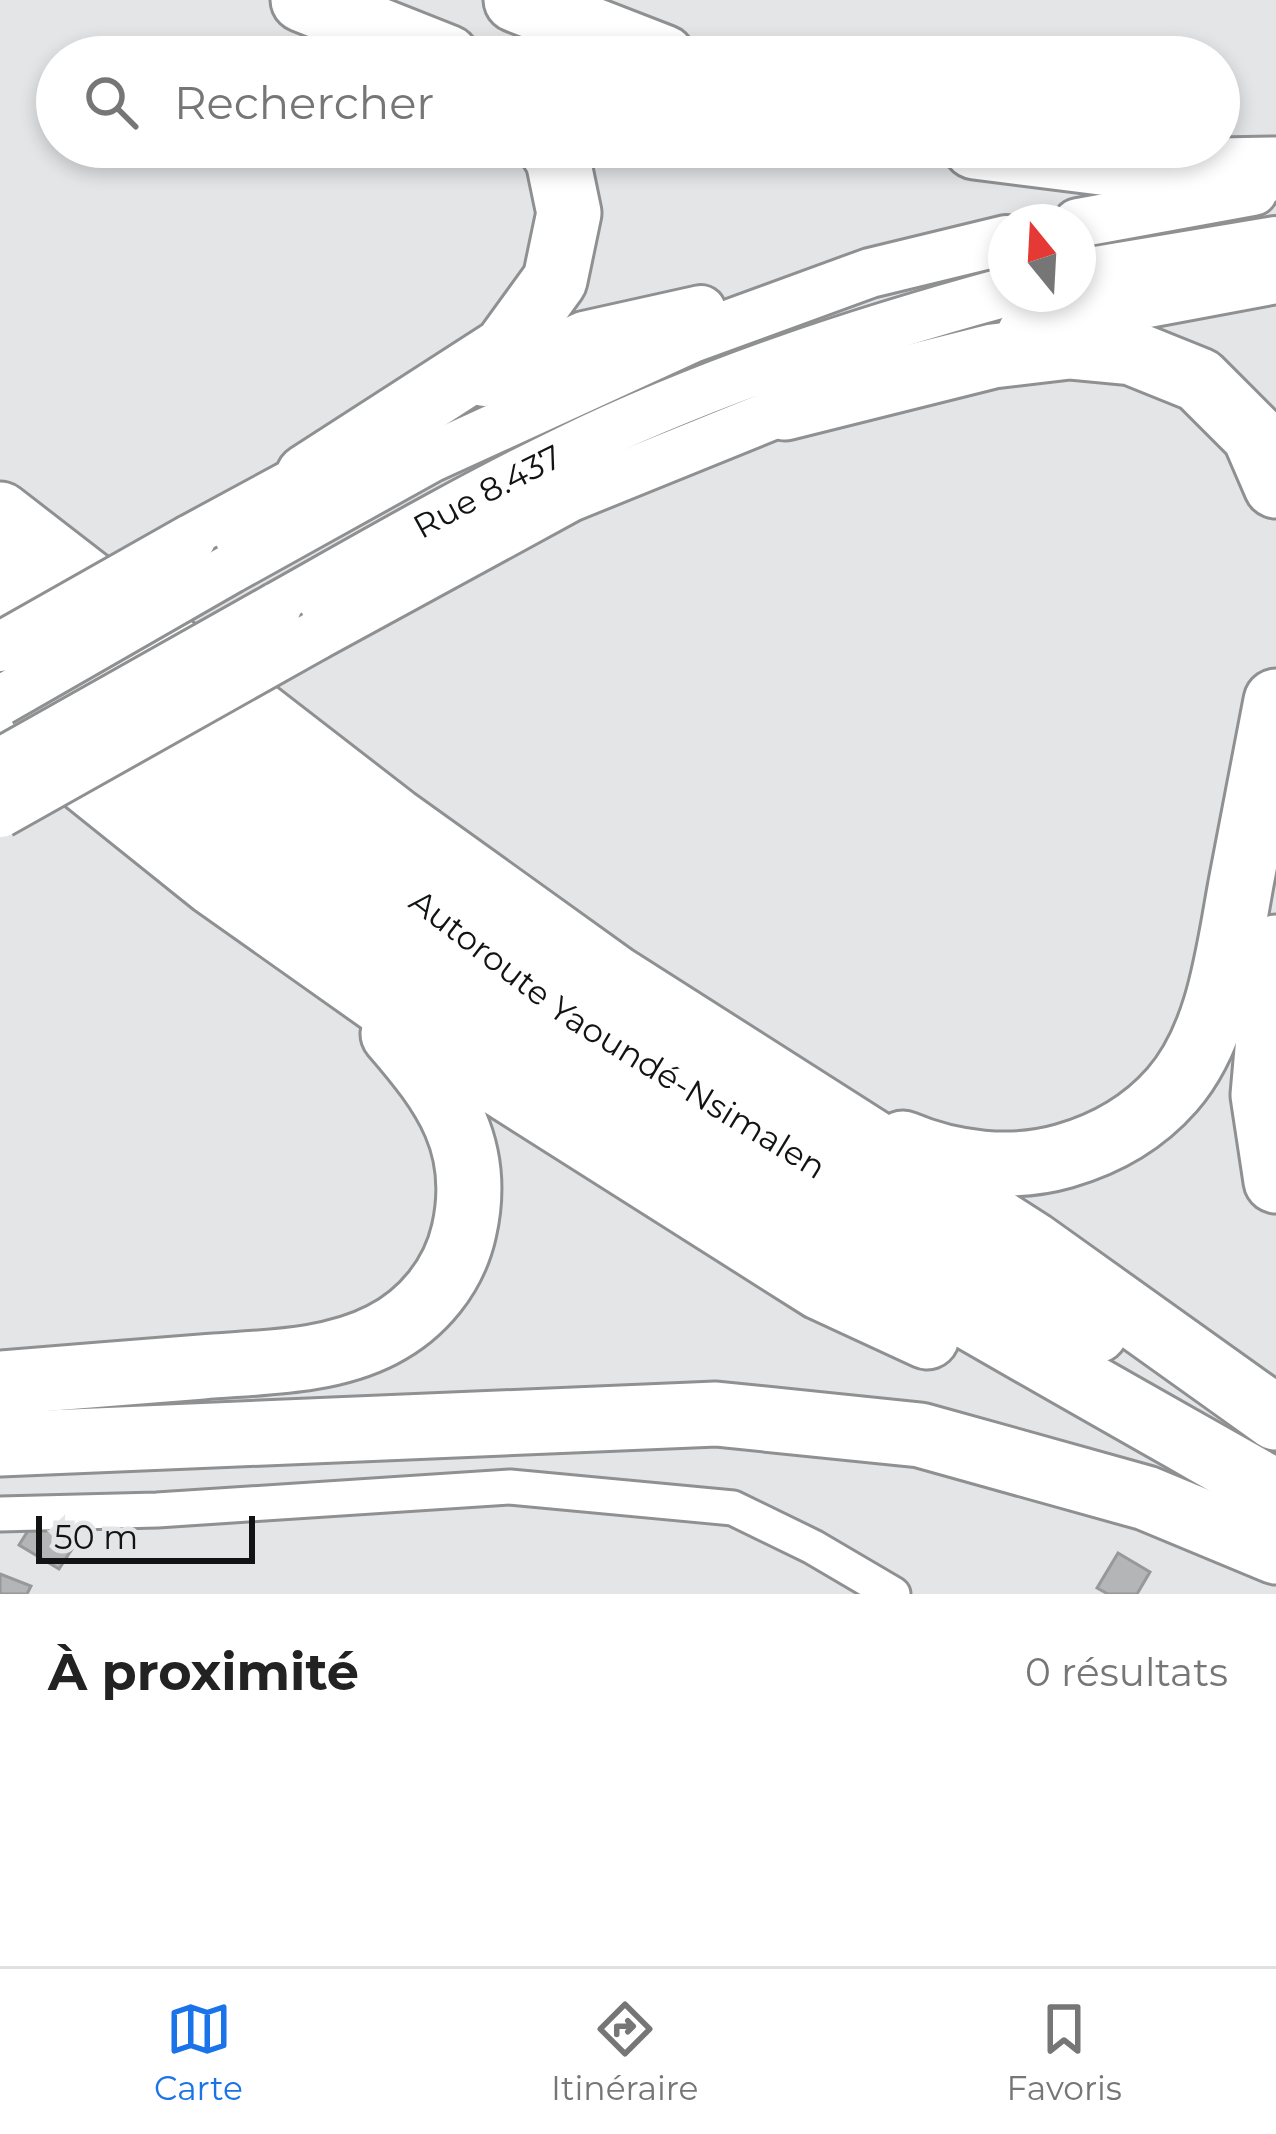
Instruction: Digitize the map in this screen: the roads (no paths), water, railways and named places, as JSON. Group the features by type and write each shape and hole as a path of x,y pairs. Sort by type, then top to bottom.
{"highway":[{"path":"303,0 394,36"},
{"path":"517,0 610,36"},
{"path":"308,476 505,349 555,280 569,213 560,168"},
{"path":"1141,168 1276,169"},
{"path":"785,408 993,356 1069,347 1132,353 1199,380 1254,435 1276,486"},
{"path":"0,514 394,819 614,977 1031,1243 1276,1418"},
{"name":"Autoroute Yaoundé-Nsimalen","path":"0,579 569,1015 1002,1279 1276,1430"},
{"name":"Autoroute Yaoundé-Nsimalen","path":"0,650 293,881 477,1014 836,1243 1276,1494"},
{"path":"810,1102 928,1154 974,1162 1036,1164 1085,1150 1136,1125 1175,1087 1202,1040 1222,979 1276,701"},
{"path":"0,712 213,884 477,1070 821,1288 1276,1494"},
{"path":"0,1383 317,1357 380,1336 424,1306 459,1254 472,1198 466,1144 445,1101 377,1016 291,939"},
{"path":"1276,947 1263,1095 1276,1181"},
{"path":"0,1444 716,1414 920,1435 1146,1498 1276,1552"}],"main road":[{"path":"1096,220 1276,188"},
{"path":"1096,271 1276,241"},
{"name":"Rue 8.437","path":"0,701 430,458 549,400 692,338 870,273 988,244"},
{"path":"0,650 308,476 510,369 584,336 870,273"},
{"path":"0,813 570,497 785,408 947,350 1095,313 1276,279"},
{"name":"Rue 8.437","path":"0,763 569,449 689,396 871,329 988,297"}],"street":[{"path":"0,1514 157,1510 510,1487 733,1508 813,1547 889,1593"}]}
